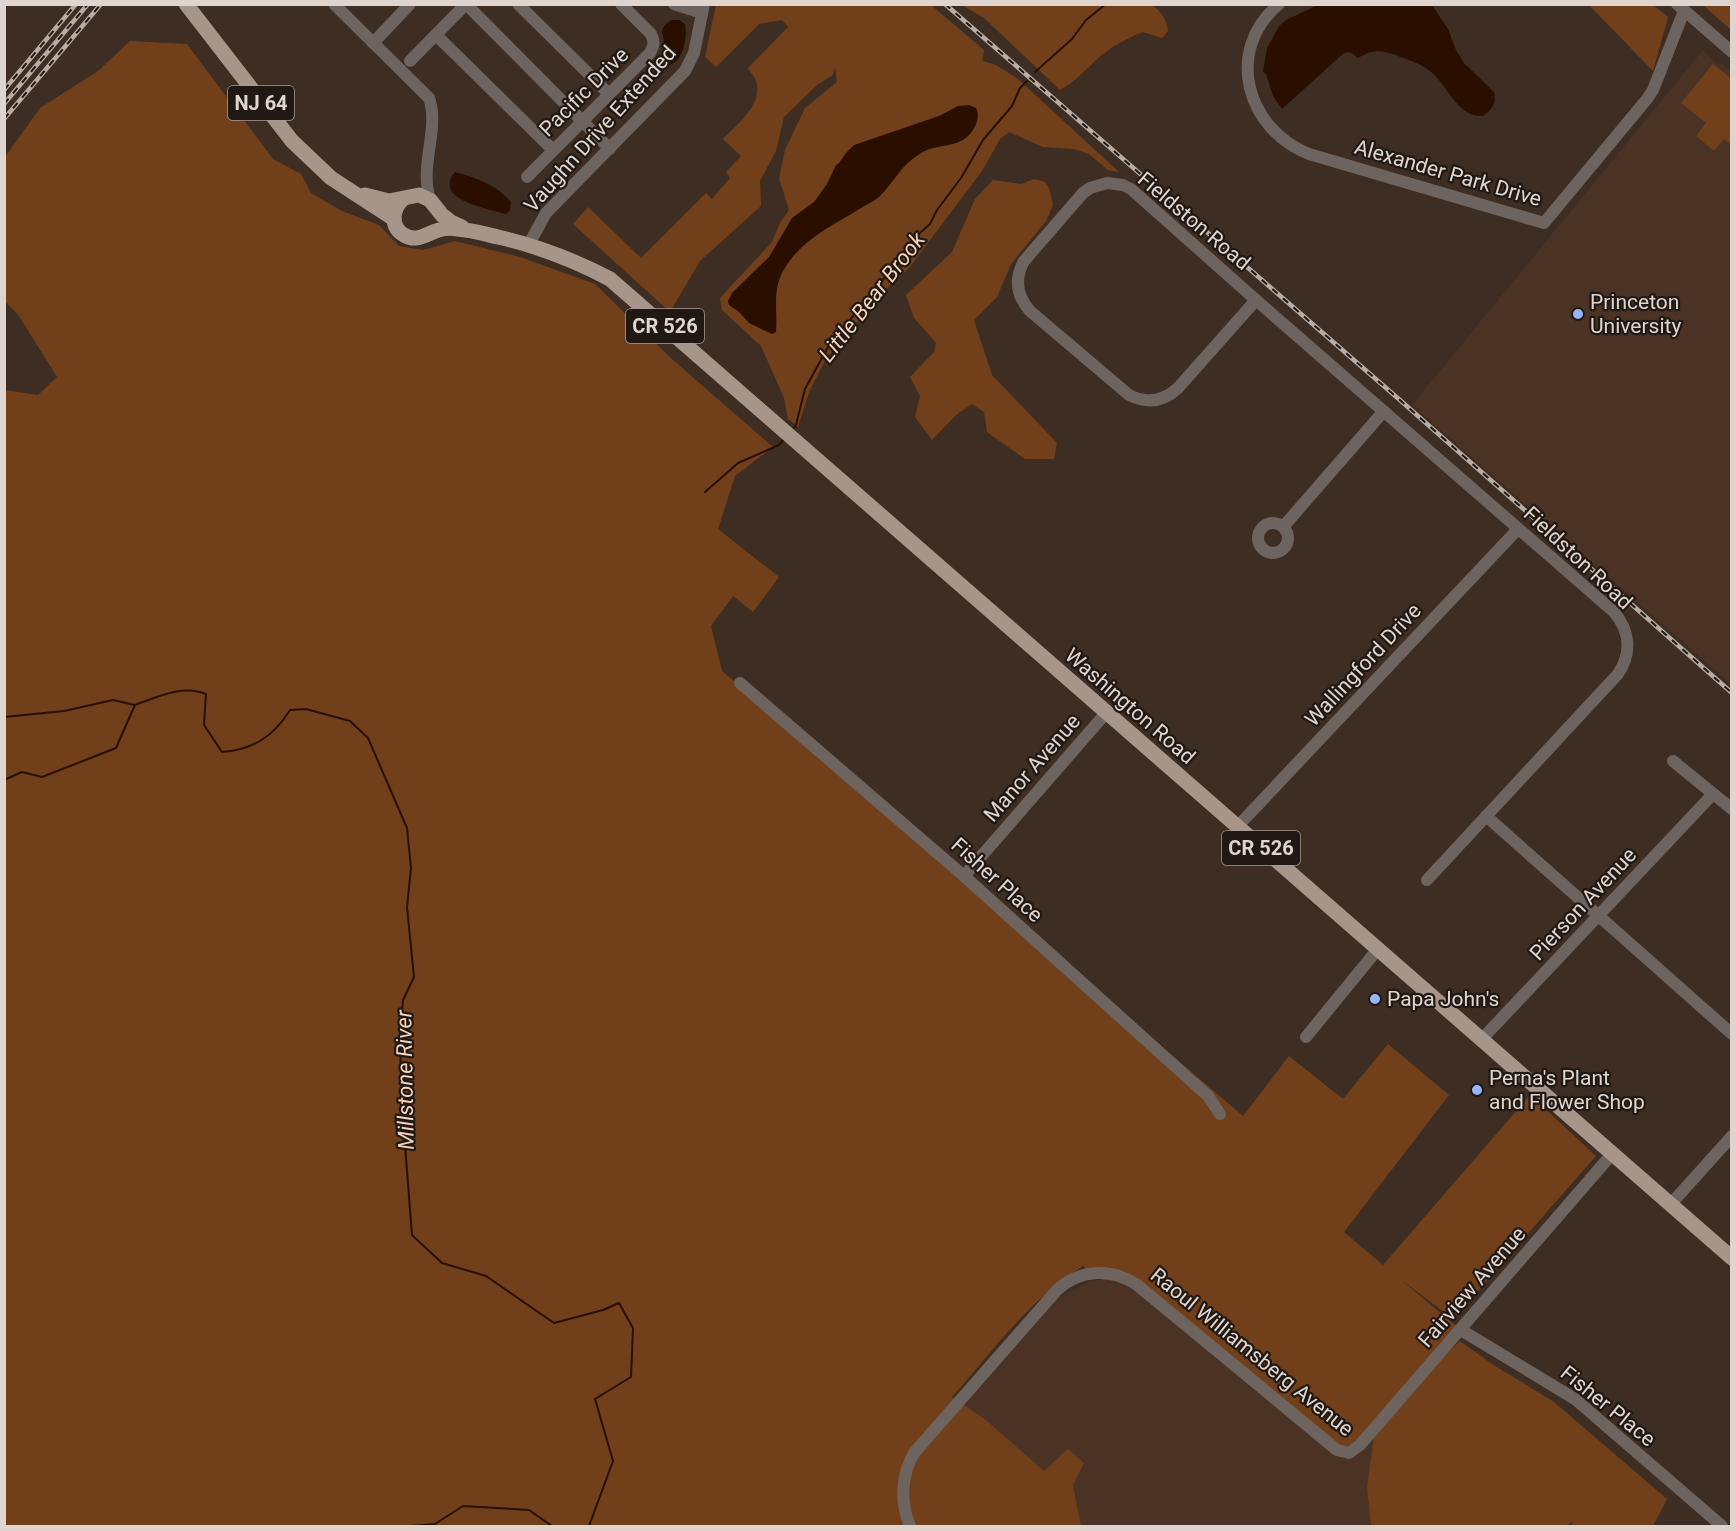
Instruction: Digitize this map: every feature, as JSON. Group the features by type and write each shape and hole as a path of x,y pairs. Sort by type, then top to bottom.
{"main road":[{"name":"NJ 64","path":"186,4 283,131 331,178 394,219"},
{"name":"NJ 64","path":"348,189 380,199 405,198"},
{"name":"Washington Road","path":"405,198 419,195 432,202 452,222 475,232"},
{"path":"394,219 394,211 405,198"},
{"path":"430,232 437,220 432,202"},
{"name":"Washington Road","path":"394,219 399,231 411,238 418,238 441,229 475,232 529,244 581,264 610,279 1731,1258"}],"street":[{"path":"334,4 429,98 433,111 425,169 426,188 432,202"},
{"path":"372,43 410,4"},
{"name":"Pacific Drive","path":"527,177 650,53 654,45 651,34 621,4"},
{"path":"674,4 703,9"},
{"name":"Alexander Park Drive","path":"1279,4 1262,21 1255,32 1247,55 1249,81 1257,108 1263,119 1280,137 1298,150 1309,154 1544,223 1653,90 1680,8"},
{"path":"410,61 466,5 610,149"},
{"path":"525,6 609,94"},
{"path":"1680,8 1731,52"},
{"name":"Vaughn Drive Extended","path":"529,244 546,213 685,71 694,53 703,9"},
{"path":"436,35 554,150"},
{"path":"405,198 416,187 425,169"},
{"name":"Fieldston Road","path":"1256,300 1178,388 1164,398 1146,401 1129,395 1030,311 1020,296 1018,278 1024,261 1083,194 1099,184 1114,183 1131,189 1614,612 1625,629 1627,657 1618,674 1426,880"},
{"path":"1283,527 1384,411"},
{"name":"Wallingford Drive","path":"1237,827 1518,529"},
{"name":"Fisher Place","path":"740,684 964,876 1208,1096 1220,1114"},
{"name":"Manor Avenue","path":"964,876 1106,713"},
{"path":"1673,761 1731,809"},
{"name":"Pierson Avenue","path":"1481,1040 1713,794"},
{"path":"1486,816 1731,1034"},
{"path":"1306,1037 1377,950"},
{"path":"1670,1205 1731,1136"},
{"name":"Fairview Avenue","path":"1360,1445 1612,1154"},
{"name":"Raoul Williamsberg Avenue","path":"910,1527 905,1512 903,1490 905,1472 914,1453 1057,1290 1072,1279 1087,1274 1109,1273 1136,1284 1337,1450 1349,1453 1360,1445"},
{"name":"Fisher Place","path":"1461,1330 1575,1399 1722,1527"}],"shaded area":[{"path":"716,5 931,5 984,50 982,61 996,65 1018,79 1119,172 1108,170 1089,154 1074,149 1043,147 1009,132 1000,139 982,171 909,268 884,291 827,357 809,392 798,427 788,419 784,398 761,346 722,310 720,298 772,242 780,223 789,210 779,178 785,150 805,108 837,82 835,67 833,75 817,85 784,117 776,151 760,181 761,206 700,261 670,312 573,224 588,207 641,258 706,193 712,199 730,178 726,172 741,156 723,139 748,113 756,98 756,81 748,68 788,27 782,20 759,24 716,67 705,57"},
{"path":"962,5 1151,5 1163,16 1168,31 1162,38 1143,32 1122,42 1108,50 1060,90 984,18"},
{"path":"1318,5 1432,5 1448,29 1464,63 1494,92 1493,106 1483,116 1467,112 1427,69 1415,62 1378,51 1358,58 1350,52 1344,53 1282,109 1273,96 1266,74 1263,72 1267,48 1279,26 1286,20"},
{"path":"1589,5 1653,5 1668,17 1653,71"},
{"path":"1703,5 1731,5 1731,30"},
{"path":"671,20 679,20 685,24 686,36 681,55 667,65 663,59 662,32"},
{"path":"130,41 187,44 273,159 301,174 311,193 342,211 379,225 399,246 423,250 455,241 520,257 595,284 673,360 773,447 735,476 718,529 779,577 753,612 733,596 711,626 722,671 1243,1116 1289,1056 1343,1099 1388,1044 1449,1095 1344,1232 1383,1265 1530,1095 1596,1156 1453,1319 1399,1278 1461,1330 1420,1378 1460,1341 1492,1364 1554,1402 1667,1499 1653,1526 1573,1526 1572,1521 1567,1526 1371,1526 1367,1487 1375,1429 1351,1452 1297,1418 1113,1274 1091,1273 1083,1266 1064,1279 1029,1310 952,1397 986,1420 1044,1471 1068,1449 1084,1463 1073,1485 1081,1526 5,1526 4,390 38,395 57,377 19,316 5,301 5,157 40,108 98,71"},
{"path":"1703,50 1717,64 1722,64 1731,72 1731,684 1412,405"},
{"path":"1713,64 1732,79 1731,145 1724,139 1714,151 1696,136 1706,123 1681,103"},
{"path":"969,105 976,108 978,115 975,127 967,137 956,143 921,153 903,168 878,198 820,233 793,256 778,282 776,332 772,334 749,323 729,305 728,301 732,293 769,257 792,218 814,202 827,184 836,165 854,145 939,116 958,106"},
{"path":"455,172 478,179 500,191 511,202 510,210 506,214 476,206 457,196 451,190 450,182"},
{"path":"1034,179 1045,182 1049,188 1053,205 1046,221 1011,264 997,297 974,320 992,375 1057,443 1054,459 1025,459 987,432 984,412 972,404 956,415 932,440 915,417 920,396 910,377 934,352 936,343 914,318 906,295 952,252 975,199 993,180 1021,184"},
{"path":"1113,1274 1297,1418 1375,1429 1571,1508 1573,1526 862,1526 890,1487 1052,1301 1091,1281 1102,1280"}],"waterway":[{"name":"Little Bear Brook","path":"1035,72 1072,39 1086,20 1106,4"},
{"name":"Little Bear Brook","path":"793,429 805,389 828,347 858,310 868,303 911,241 930,224 983,140 1012,106 1020,88 1027,81"},
{"name":"Little Bear Brook","path":"705,492 738,463 779,445 785,438"},
{"name":"Millstone River","path":"4,780 22,772 42,777 116,748 135,705 179,691 188,690 206,694 204,725 222,752 233,751 262,740 277,727 290,710 306,709 350,721 368,738 407,828 411,868 407,907 414,977 403,1000 400,1029 401,1094 412,1235 442,1263 486,1276 554,1323 603,1310 619,1303 633,1328 631,1377 595,1399 613,1461 589,1526"},
{"path":"4,717 64,711 113,700 135,705"},
{"path":"411,1526 435,1524 463,1506 529,1510 552,1526"}],"railway":[{"path":"4,90 76,4"},
{"path":"4,104 88,4"},
{"path":"4,119 101,4"},
{"path":"945,4 1732,693"}],"place":[{"name":"Princeton University","path":"1578,314"},
{"name":"Papa John's","path":"1375,999"},
{"name":"Perna's Plant and Flower Shop","path":"1477,1090"}]}
